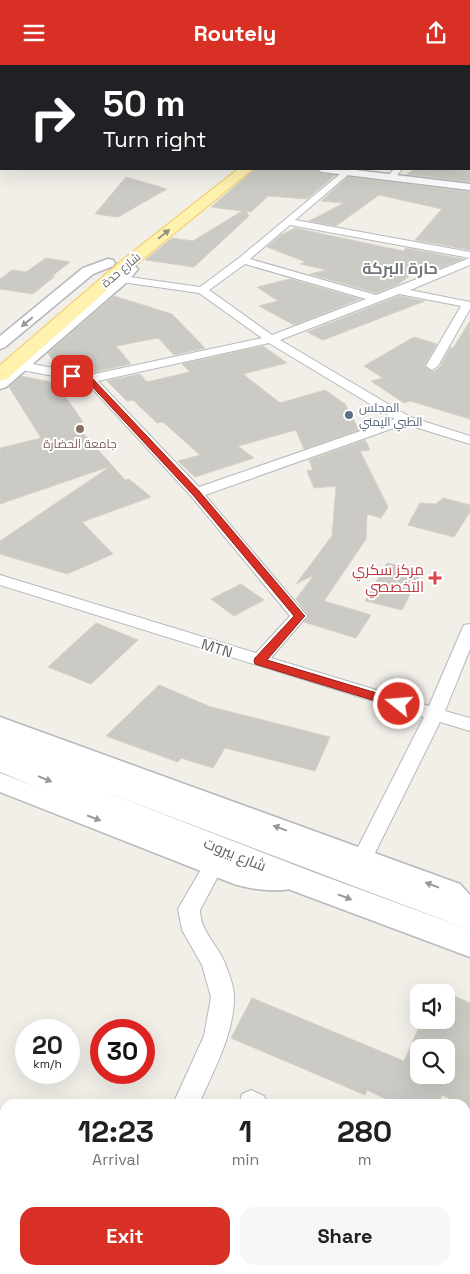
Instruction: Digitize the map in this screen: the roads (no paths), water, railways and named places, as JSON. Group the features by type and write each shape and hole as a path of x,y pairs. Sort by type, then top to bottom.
{"main road":[{"name":"شارع حدة","path":"0,375 119,269 225,170"},
{"name":"شارع حدة","path":"0,361 245,170"},
{"name":"شارع بيروت","path":"0,741 470,916"},
{"name":"شارع بيروت","path":"0,761 470,944"}],"street":[{"path":"330,170 395,173 470,187"},
{"path":"202,290 243,260 346,172"},
{"path":"289,222 470,255"},
{"path":"243,260 377,299"},
{"path":"22,365 90,379 271,339 398,291 470,261"},
{"path":"0,384 22,365 119,269"},
{"path":"0,344 88,271 119,269 202,290 271,339 405,420 470,439"},
{"path":"398,291 469,305 432,366"},
{"path":"90,379 196,493 300,616 259,661"},
{"path":"196,493 405,420"},
{"name":"MTN","path":"0,580 470,725"},
{"path":"362,859 434,715 470,629"},
{"path":"0,725 450,892 470,916"},
{"path":"0,782 244,877 299,879"},
{"path":"188,1099 216,1036 223,997 213,963 194,930 189,917 189,909 214,865"}],"place":[{"name":"المجلس الطبي اليمني","path":"349,415"},
{"name":"جامعة الحضارة","path":"80,429"},
{"name":"مركز سكري التخصصي","path":"435,578"}],"district":[{"name":"حارة البركة","path":"400,268"}]}
